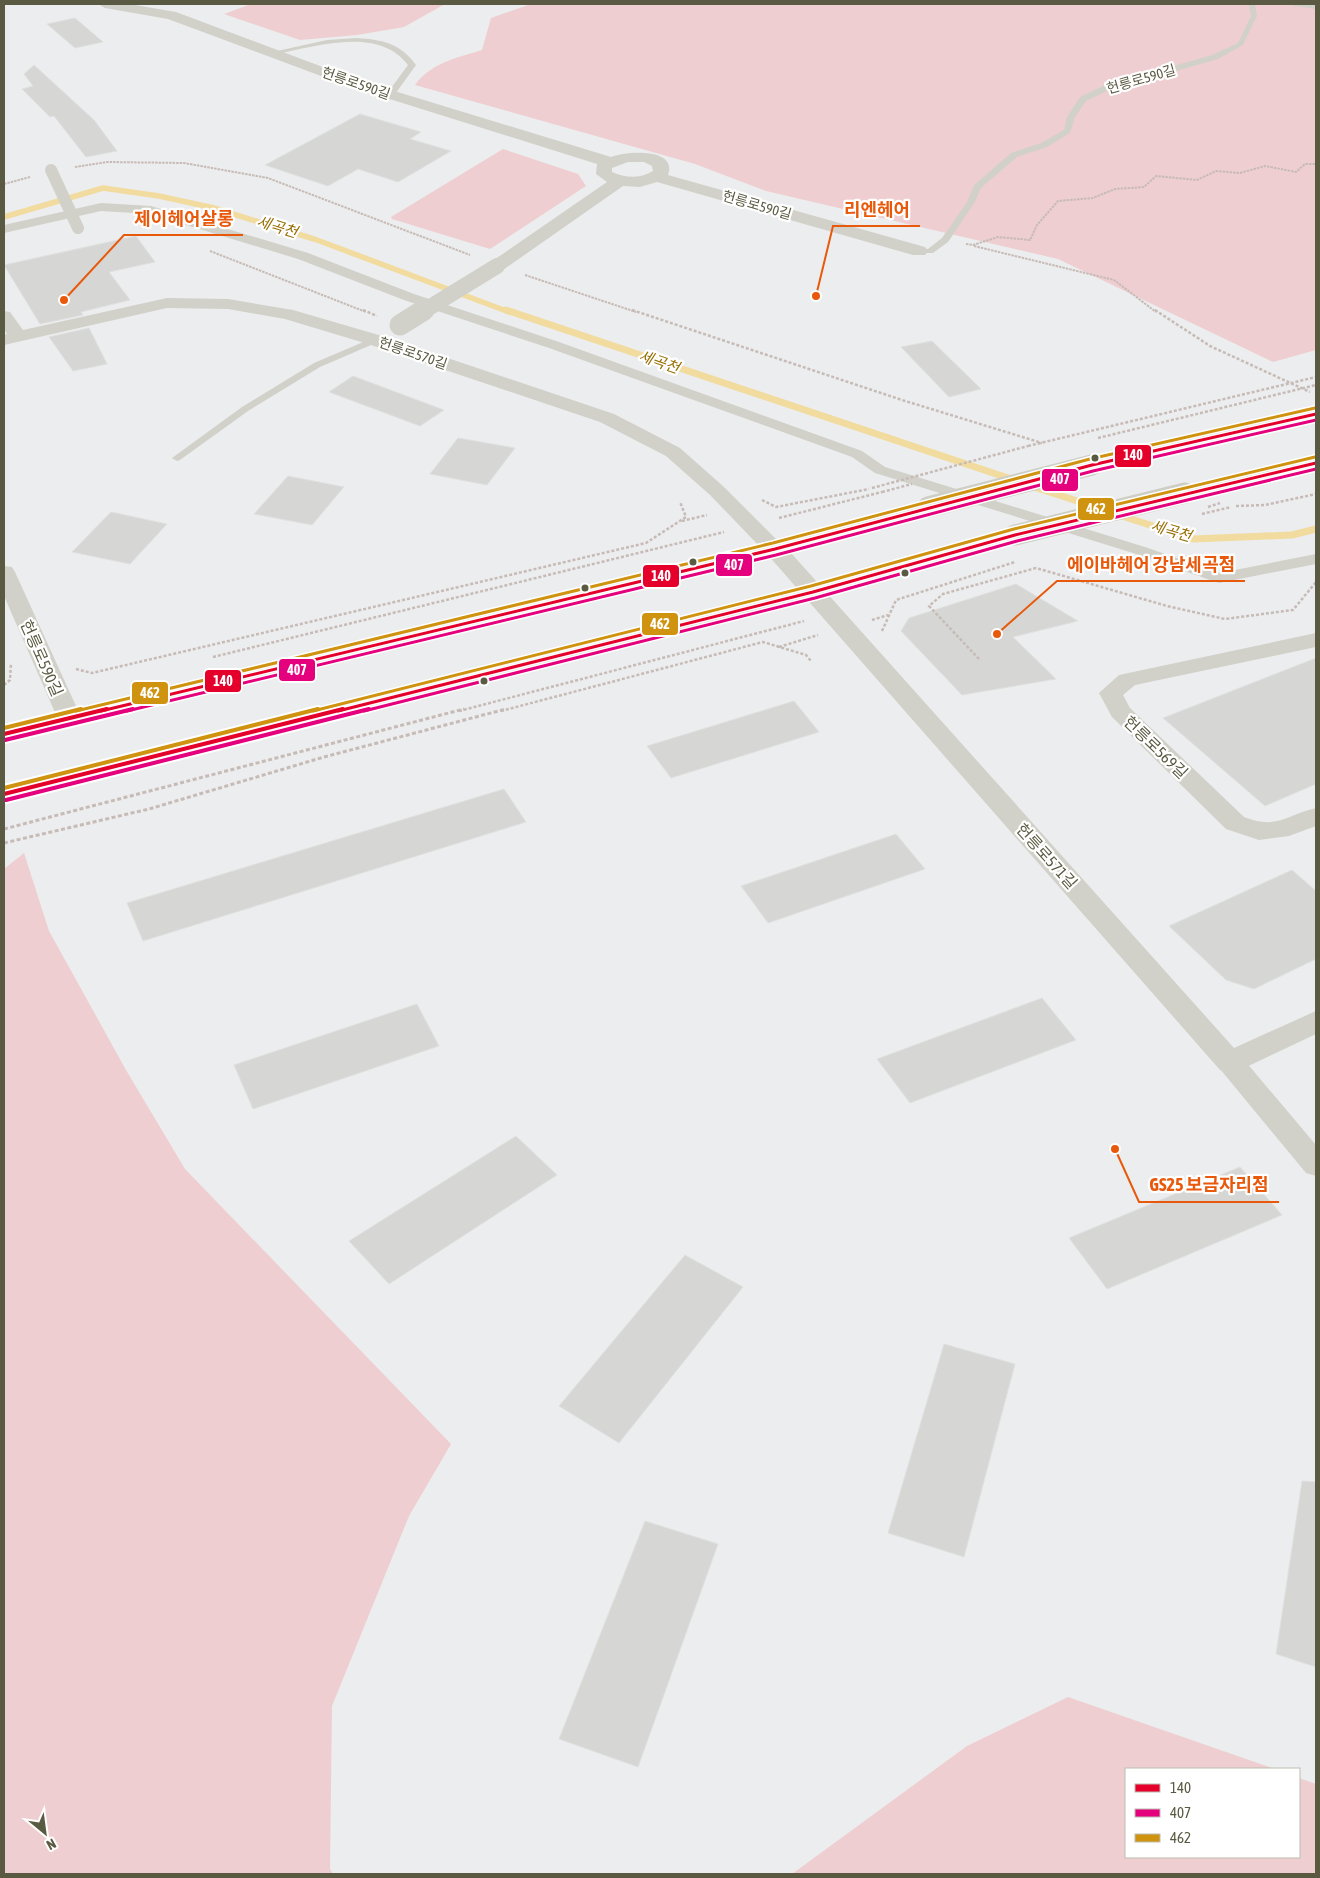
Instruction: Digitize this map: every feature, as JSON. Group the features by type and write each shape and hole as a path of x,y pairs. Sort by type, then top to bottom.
{"main road":[{"path":"4,734 776,549 928,506 1092,465 1316,414"},
{"path":"4,794 813,592 1015,546 1185,493 1316,463"}],"street":[{"name":"헌릉로590길","path":"104,4 171,15 390,95 609,162"},
{"path":"632,156 651,159 660,164 662,169 656,177 640,182 619,181 604,174 604,166 609,162 632,156"},
{"path":"51,170 78,228"},
{"name":"헌릉로590길","path":"656,177 919,251"},
{"path":"375,340 497,266 619,181"},
{"path":"4,229 101,207 151,210 303,256 409,297 563,348 856,454 880,470 1139,550 1219,578 1316,559"},
{"name":"헌릉로570길","path":"11,338 113,314 176,303 228,304 287,314 375,340 607,418 673,452 717,491 776,549"},
{"path":"4,316 11,338"},
{"path":"1289,470 1316,468"},
{"name":"헌릉로571길","path":"776,549 1230,1062 1316,1165"},
{"name":"헌릉로590길","path":"4,572 69,717"},
{"name":"헌릉로569길","path":"1316,640 1126,680 1111,693 1120,712 1235,823 1259,832 1289,828 1316,816"},
{"path":"1230,1062 1316,1022"}],"lane":[{"name":"헌릉로590길","path":"919,251 930,251 945,240 966,210 977,187 1014,155 1044,145 1067,131 1071,118 1083,99 1106,88 1215,57 1241,44 1254,16 1252,4"},
{"path":"1294,4 1316,7"},
{"path":"272,53 327,42 357,40 378,42 402,52 412,65 390,95"},
{"path":"177,458 245,409 317,365 375,340"}],"path":[{"path":"4,184 51,170 107,162 184,164 268,178 497,266 902,400 1042,443"},
{"path":"974,246 998,237 1030,240 1037,225 1058,201 1093,198 1116,190 1144,187 1156,176 1197,180 1216,171 1240,173 1265,166 1296,172 1305,164 1316,164"},
{"path":"945,240 1114,280 1170,322 1210,346 1293,383 1316,396"},
{"path":"208,250 400,324"},
{"path":"756,497 776,508 872,488 1028,446 1316,377"},
{"path":"1090,440 1316,385"},
{"path":"212,658 852,501 882,492"},
{"path":"1231,507 1265,505 1316,494"},
{"path":"71,667 92,673 646,543 686,517 680,502"},
{"path":"946,579 1015,546"},
{"path":"886,636 882,632 896,600 1024,560"},
{"path":"978,659 929,606 943,594 1036,568 1167,606 1225,620 1293,610 1316,582"},
{"path":"4,829 832,613"},
{"path":"4,843 149,809 324,757 763,642 806,655 811,661"},
{"path":"4,685 10,680 11,663"}],"shaded area":[{"path":"251,4 445,4 404,27 357,35 300,40 224,14"},
{"path":"531,4 1316,4 1316,350 1273,362 1058,259 766,191 695,164 415,85 436,66 482,50 491,18"},
{"path":"503,149 578,174 586,186 490,249 392,219 391,217"},
{"path":"24,853 49,931 126,1070 185,1169 451,1444 409,1516 332,1706 330,1869 333,1874 4,1874 4,869"},
{"path":"1068,1697 1272,1768 1125,1768 1125,1858 1300,1858 1300,1778 1316,1784 1316,1874 792,1874 967,1746"}],"building":[{"path":"75,18 103,42 75,48 47,24"},
{"path":"34,65 94,120 117,151 86,157 54,116 50,117 22,89 33,86 24,74"},
{"path":"360,114 421,132 410,139 451,151 398,182 358,169 328,186 265,165"},
{"path":"136,236 155,262 109,272 130,300 81,312 83,315 40,324 4,265"},
{"path":"89,328 107,364 73,371 49,337"},
{"path":"932,341 981,389 949,397 901,347"},
{"path":"353,376 444,410 420,426 329,392"},
{"path":"458,438 515,448 487,485 430,474"},
{"path":"288,476 344,487 312,525 254,514"},
{"path":"111,512 167,524 130,564 72,552"},
{"path":"1016,584 1078,621 1013,637 1056,679 962,695 901,631 909,618"},
{"path":"1316,658 1316,784 1265,806 1163,718"},
{"path":"794,701 819,732 671,778 647,746"},
{"path":"504,789 526,822 143,941 127,903"},
{"path":"896,834 925,869 768,923 741,886"},
{"path":"1292,870 1316,891 1316,959 1254,989 1226,980 1169,926"},
{"path":"1042,998 1076,1040 910,1103 877,1059"},
{"path":"417,1004 439,1046 253,1109 234,1065"},
{"path":"516,1136 557,1175 389,1284 349,1241"},
{"path":"1240,1167 1282,1215 1107,1289 1069,1238"},
{"path":"685,1255 743,1287 619,1443 559,1406"},
{"path":"944,1344 1015,1364 964,1557 888,1533"},
{"path":"1302,1481 1316,1482 1316,1667 1276,1654"},
{"path":"645,1521 718,1544 638,1767 559,1739"}],"waterway":[{"name":"세곡천","path":"4,217 103,188 159,196 214,208 317,240 509,312"},
{"name":"세곡천","path":"506,310 1014,480"},
{"name":"세곡천","path":"1031,486 1102,509"},
{"name":"세곡천","path":"1119,515 1193,539 1292,535 1316,529"}],"transit line":[{"name":"462","path":"4,728 773,543 1090,459 1315,408"},
{"name":"140","path":"4,734 775,549 1092,465 1316,414"},
{"name":"407","path":"5,740 776,555 1093,471 1316,420"},
{"name":"462","path":"4,788 811,586 1014,529 1315,457"},
{"name":"140","path":"4,794 813,592 1015,535 1316,463"},
{"name":"407","path":"6,800 815,598 1017,541 1316,469"}],"place":[{"name":"리엔헤어","path":"816,296"},
{"name":"제이헤어살롱","path":"64,300"},
{"name":"에이바헤어 강남세곡점","path":"997,634"},
{"name":"GS25 보금자리점","path":"1115,1149"}]}
